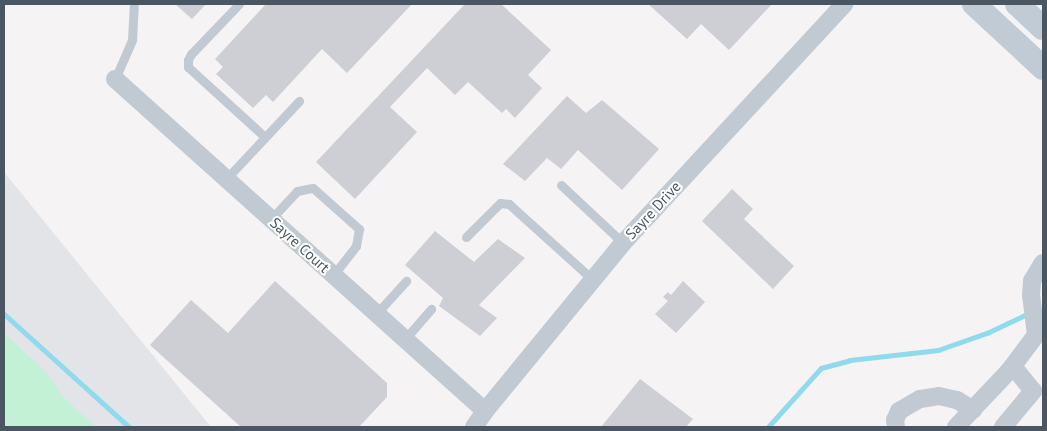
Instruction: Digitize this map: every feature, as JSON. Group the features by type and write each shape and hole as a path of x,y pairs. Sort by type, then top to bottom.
{"main road":[{"path":"974,4 1043,68"},
{"path":"1017,4 1043,28"}],"street":[{"name":"Sayre Drive","path":"474,427 485,411 623,243 840,5"},
{"name":"Sayre Court","path":"115,79 485,411"},
{"path":"956,427 1013,366 1036,335 1032,281 1043,264"},
{"path":"1003,427 1034,392 1013,366"},
{"path":"896,427 895,420 899,411 920,399 939,396 956,400 973,410"}],"lane":[{"path":"115,79 132,40 134,4"},
{"path":"239,4 191,54 188,60 188,67 265,137"},
{"path":"226,179 299,101"},
{"path":"561,185 623,243"},
{"path":"271,219 297,191 313,188 359,229 356,246 333,275"},
{"path":"466,237 500,203 509,204 592,280"},
{"path":"376,314 406,281"},
{"path":"405,340 431,309"}],"shaded area":[{"path":"4,172 211,427 4,427"}],"green space":[{"path":"4,333 45,371 64,398 96,427 4,427"}],"building":[{"path":"175,4 206,4 192,19"},
{"path":"266,4 412,4 347,73 322,49 273,102 266,95 253,108 216,74 223,67 215,59"},
{"path":"465,4 501,4 551,50 528,75 542,88 515,118 506,109 502,113 468,82 455,95 427,68 390,107 417,132 355,199 316,162"},
{"path":"648,4 772,4 729,50 701,24 687,39"},
{"path":"567,96 586,113 602,100 659,149 622,190 578,150 561,169 547,158 525,181 503,164"},
{"path":"732,189 753,209 744,219 794,266 773,289 702,221"},
{"path":"435,231 474,262 498,239 525,258 479,305 497,318 480,336 439,306 443,298 405,265"},
{"path":"275,281 387,383 387,397 359,427 241,427 150,345 191,300 228,333"},
{"path":"683,281 705,302 676,333 655,314 668,301 663,297 668,292 671,295"},
{"path":"640,379 693,419 686,427 601,427"}],"waterway":[{"path":"768,427 821,368 850,360 938,350 989,332 1029,313"},
{"path":"4,314 129,427"}]}
